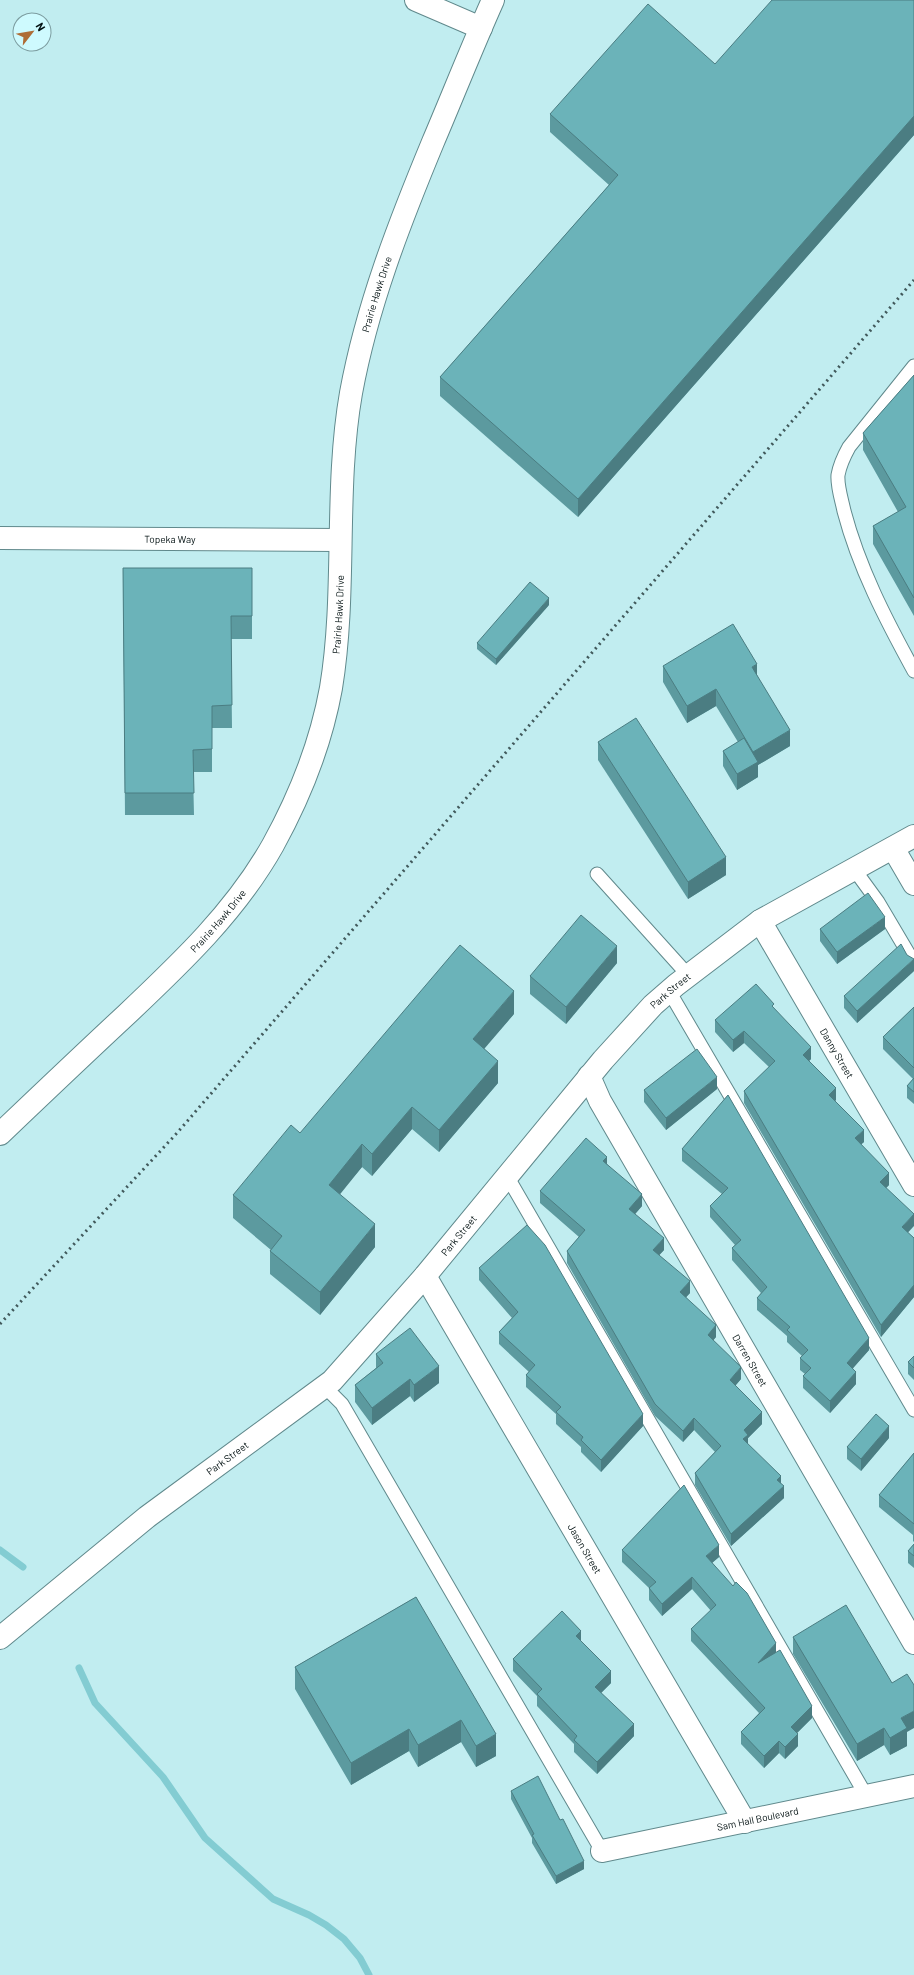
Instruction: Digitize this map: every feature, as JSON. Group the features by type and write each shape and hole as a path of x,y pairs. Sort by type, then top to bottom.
{"street":[{"path":"416,0 481,28"},
{"name":"Prairie Hawk Drive","path":"0,1134 192,951 241,895 274,843 300,792 312,759 324,717 335,655 339,607 343,471 351,395 374,298 404,214 494,0"},
{"name":"Topeka Way","path":"0,538 340,540"},
{"name":"Park Street","path":"0,1638 147,1517 215,1466 326,1387 355,1357 425,1276 622,1037 669,991 760,921 914,836"},
{"path":"893,848 914,884"},
{"name":"Danny Street","path":"760,921 914,1185"},
{"name":"Darren Street","path":"589,1076 600,1101 914,1643"},
{"name":"Jason Street","path":"425,1276 745,1822"},
{"name":"Sam Hall Boulevard","path":"602,1851 914,1786"}],"lane":[{"path":"914,366 849,447 842,460 838,476 842,502 851,537 888,623 914,671"},
{"path":"854,869 878,902 914,963"},
{"path":"597,874 688,975"},
{"path":"669,991 914,1410"},
{"path":"508,1176 867,1797"},
{"path":"326,1387 342,1404 602,1851"}],"building":[{"path":"772,0 914,0 914,116 578,499 440,377 618,175 550,114 648,4 715,64"},
{"path":"914,375 914,598 873,526 906,507 863,433"},
{"path":"123,568 252,568 252,616 231,616 232,705 212,706 212,749 193,750 194,793 125,793"},
{"path":"530,582 549,598 496,659 477,643"},
{"path":"733,624 757,664 752,667 790,730 753,752 716,689 687,706 663,666"},
{"path":"636,718 726,857 688,882 598,742"},
{"path":"744,738 758,762 737,774 723,751"},
{"path":"868,893 885,917 837,952 820,929"},
{"path":"581,915 617,946 566,1007 530,976"},
{"path":"901,944 907,955 914,959 857,1011 844,996"},
{"path":"460,945 514,991 473,1039 498,1061 439,1130 412,1107 372,1154 362,1144 329,1185 375,1224 320,1292 270,1251 282,1236 233,1195 291,1125 300,1133"},
{"path":"756,984 774,1004 772,1006 811,1047 803,1055 836,1088 829,1095 864,1130 855,1138 889,1173 880,1182 914,1214 902,1227 914,1238 914,1285 881,1325 744,1091 775,1061 744,1031 733,1040 715,1020"},
{"path":"914,1007 914,1068 883,1037"},
{"path":"697,1049 717,1077 666,1118 644,1090"},
{"path":"914,1078 914,1092 907,1086"},
{"path":"728,1095 869,1338 847,1363 856,1372 830,1401 803,1376 811,1368 800,1358 808,1350 787,1330 790,1327 757,1298 767,1287 732,1248 741,1240 710,1206 728,1188 682,1149"},
{"path":"586,1138 607,1157 603,1161 642,1194 629,1209 664,1238 653,1250 690,1281 680,1292 716,1325 708,1335 741,1367 730,1380 762,1412 744,1430 748,1435 743,1439 781,1476 777,1480 784,1486 731,1534 695,1473 721,1446 694,1418 683,1431 655,1404 567,1251 585,1230 540,1191"},
{"path":"527,1225 545,1245 643,1414 601,1460 581,1440 583,1437 556,1412 561,1407 526,1375 535,1365 499,1332 518,1312 479,1268"},
{"path":"410,1328 439,1366 414,1385 410,1379 372,1408 355,1385 383,1363 376,1354"},
{"path":"914,1356 914,1368 908,1362"},
{"path":"876,1414 889,1426 861,1459 847,1447"},
{"path":"914,1453 914,1524 879,1495"},
{"path":"684,1485 719,1545 706,1556 733,1586 736,1582 747,1593 776,1643 758,1663 780,1650 812,1706 791,1727 798,1734 785,1747 779,1741 764,1756 741,1732 765,1708 691,1629 716,1605 692,1577 662,1604 649,1588 656,1582 622,1550"},
{"path":"914,1544 914,1556 908,1551"},
{"path":"416,1597 496,1734 476,1746 461,1720 418,1745 409,1729 351,1763 295,1667"},
{"path":"846,1605 892,1683 907,1674 914,1685 914,1711 901,1718 907,1728 890,1738 884,1728 857,1744 793,1637"},
{"path":"562,1611 581,1631 576,1636 611,1671 595,1687 634,1724 597,1762 574,1740 577,1736 537,1694 542,1689 513,1659"},
{"path":"538,1776 560,1820 563,1819 584,1861 556,1876 532,1835 534,1834 511,1791"}],"waterway":[{"path":"0,1550 23,1567"},
{"path":"79,1668 95,1703 163,1777 205,1838 273,1899 309,1915 326,1925 344,1939 360,1958 369,1975"}],"railway":[{"path":"0,1324 177,1133 914,280"}]}
